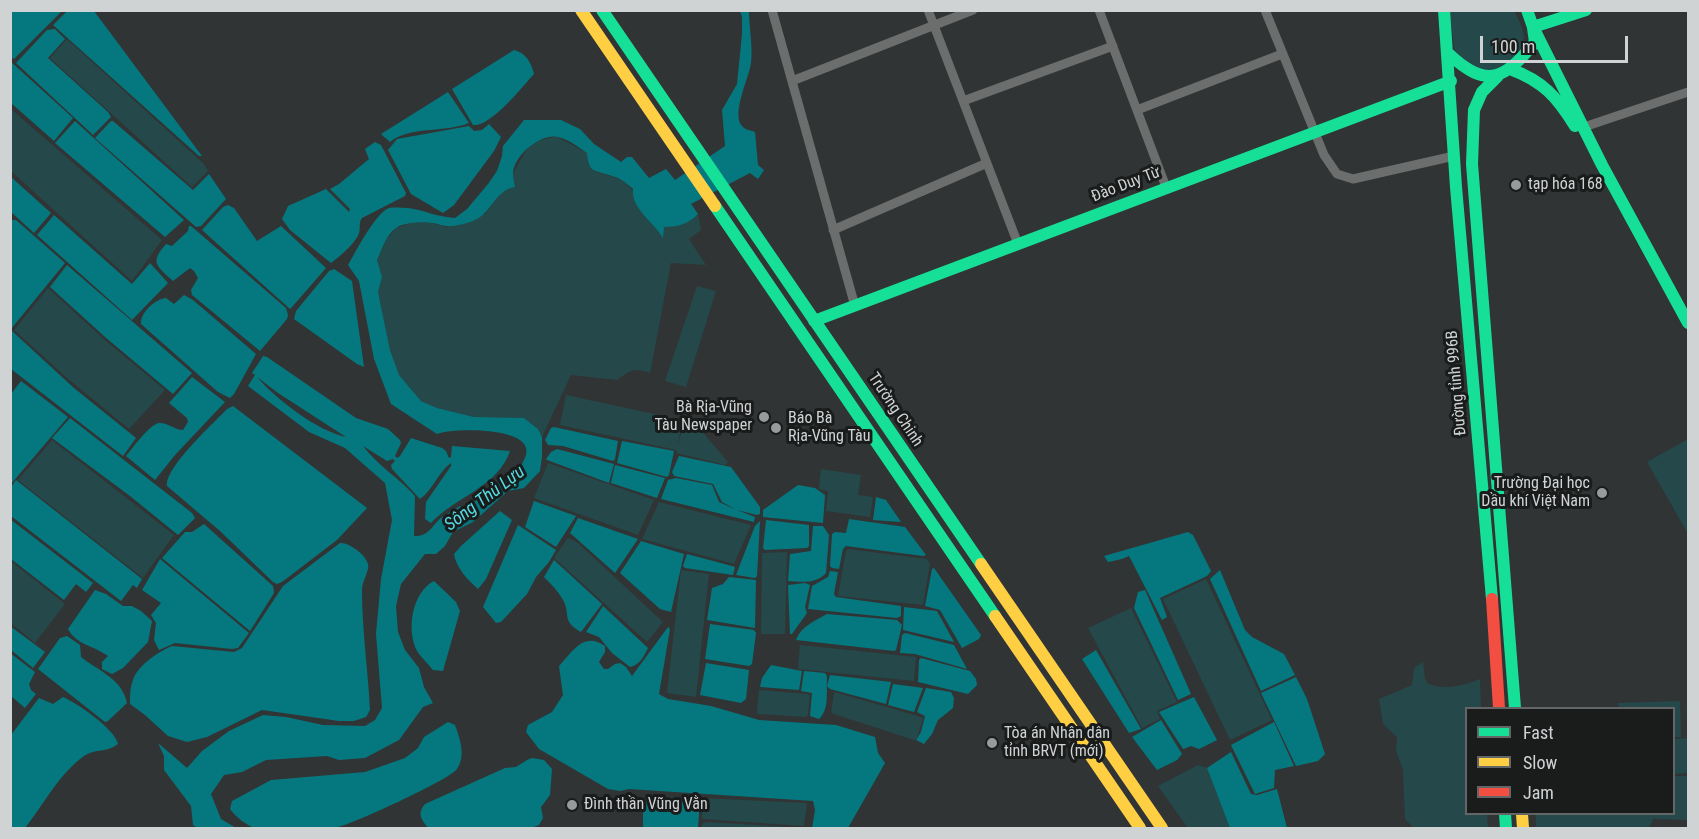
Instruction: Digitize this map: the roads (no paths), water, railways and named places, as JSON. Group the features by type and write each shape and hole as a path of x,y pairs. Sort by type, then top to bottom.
{"main road":[{"name":"Trường Chinh","path":"581,10 1140,828"},
{"name":"Đường tỉnh 996B","path":"1444,10 1449,54 1454,160 1494,623 1499,707"},
{"path":"1527,10 1533,27 1602,165 1689,323"},
{"path":"1533,27 1586,10"},
{"name":"Trường Chinh","path":"605,15 1162,828"},
{"path":"594,30 605,15"},
{"name":"Đường tỉnh 996B","path":"1515,707 1472,164 1474,110 1482,92 1498,76 1510,69 1535,42 1533,27"},
{"path":"1449,54 1458,64 1474,73 1490,77 1498,76"},
{"path":"1510,69 1535,79 1547,87 1558,99 1602,165"},
{"name":"Đào Duy Từ","path":"798,329 1166,187 1450,81"},
{"path":"1454,160 1472,164"},
{"path":"1494,623 1509,624"}],"street":[{"path":"772,10 855,306"},
{"path":"928,10 1018,244"},
{"path":"792,81 973,10"},
{"path":"1099,10 1166,187"},
{"path":"1265,10 1324,155 1337,174 1353,179 1454,160"},
{"path":"963,101 1113,46"},
{"path":"1137,110 1282,54"},
{"path":"1584,127 1689,92"},
{"path":"833,230 987,164"}],"water":[{"path":"68,10 94,11 202,156 199,156 53,25"},
{"path":"10,11 62,11 14,59 11,57"},
{"name":"Sông Thủ Lựu","path":"740,11 749,11 751,63 739,105 739,120 742,126 755,132 758,165 764,170 758,179 750,173 691,204 698,214 682,224 664,227 663,238 639,209 633,196 633,189 618,178 591,168 587,153 558,137 536,142 523,153 514,166 515,187 503,192 477,219 449,226 436,223 408,224 399,226 390,235 377,260 382,277 378,292 390,350 399,375 421,401 437,408 474,417 524,418 538,429 542,437 540,471 524,488 508,491 473,522 453,532 445,546 436,554 425,554 401,584 396,606 398,632 405,650 419,668 424,687 433,703 423,707 399,740 365,758 339,760 327,756 266,760 242,772 224,775 211,794 221,819 236,828 197,828 193,825 191,806 164,770 164,756 158,743 187,768 202,751 229,731 263,715 286,717 323,725 365,726 375,720 382,708 376,634 381,579 392,520 385,483 345,448 309,432 248,386 255,375 252,373 263,356 356,418 388,429 401,443 395,456 397,458 411,438 442,448 449,458 452,446 510,451 496,474 431,523 425,519 426,502 451,463 420,499 392,469 391,465 395,461 393,459 387,461 363,446 415,496 414,536 427,533 442,517 460,506 464,509 474,502 476,494 512,475 518,469 526,455 525,446 518,439 490,431 474,430 437,434 391,404 374,359 359,281 348,265 372,225 389,208 408,208 455,218 467,209 497,171 503,146 524,120 561,120 580,129 594,144 621,162 627,157 632,157 649,178 666,169 675,180 725,146 722,110 737,84 742,17","holes":["257,377 346,437 335,434 298,413"]},
{"path":"55,29 65,39 48,58 111,117 93,135 16,63 47,30"},
{"path":"514,50 522,53 527,59 534,74 497,113 480,124 473,125 452,89"},
{"path":"10,61 73,118 54,141 11,103"},
{"path":"448,92 469,123 407,134 390,142 381,134"},
{"path":"75,121 184,220 165,237 55,143"},
{"path":"111,121 193,190 209,174 226,199 201,226 196,227 95,138"},
{"path":"489,124 501,137 494,151 454,205 443,213 411,194 388,150 397,139 469,126 474,131 482,130"},
{"path":"375,142 381,145 406,193 405,196 362,218 359,233 354,241 331,263 290,230 282,219 288,206 326,189 349,212 350,209 330,189 369,159 365,149"},
{"path":"11,177 51,213 34,233 11,212"},
{"path":"228,205 234,208 257,241 281,226 326,268 290,309 202,230 223,207"},
{"path":"54,215 132,284 150,263 168,283 132,320 37,235"},
{"path":"16,220 65,263 11,329 10,222"},
{"path":"189,226 286,308 287,319 260,351 192,295 191,290 198,278 194,271 190,268 173,281 159,268 157,260 161,250 166,244 172,246 188,231"},
{"path":"67,265 192,373 173,394 50,287"},
{"path":"334,269 352,281 364,367 294,319 296,311 329,271"},
{"path":"184,295 193,300 256,354 230,398 218,392 141,324 143,315 153,304 166,298 174,304"},
{"path":"12,331 74,388 136,438 123,456 11,369"},
{"path":"192,377 225,402 175,455 155,480 126,456 156,424 163,423 183,430 188,422 187,418 169,403"},
{"path":"21,381 68,417 11,484 11,394"},
{"path":"233,406 367,508 337,540 277,584 167,486 168,478 182,457 227,409"},
{"path":"70,418 192,513 195,518 178,535 52,438"},
{"path":"551,428 618,441 615,459 613,461 563,446 548,445 545,440"},
{"path":"622,441 674,451 669,475 667,477 617,463"},
{"path":"557,449 614,464 609,483 546,459 551,452"},
{"path":"679,456 731,467 760,507 760,514 737,510 722,502 713,484 674,476 672,472"},
{"path":"615,465 665,478 657,498 611,483"},
{"path":"676,478 712,485 719,502 755,517 754,522 661,499 668,480"},
{"path":"16,480 142,579 137,588 133,585 121,601 11,516 11,487"},
{"path":"798,485 815,488 825,495 823,523 763,517 763,510"},
{"path":"876,497 886,500 901,522 873,520"},
{"path":"534,501 576,516 556,547 525,527"},
{"path":"500,511 512,520 486,579 478,589 460,569 454,554"},
{"path":"578,518 638,539 615,573 570,533"},
{"path":"10,519 93,583 86,592 76,584 64,600 11,559"},
{"path":"849,519 905,527 926,555 846,546 843,549 839,569 832,568 830,566 832,534 846,533"},
{"path":"766,520 809,525 809,546 807,548 765,550 763,548"},
{"path":"760,521 757,576 755,578 736,575 755,526"},
{"path":"204,524 273,586 274,593 250,631 162,558 185,532 192,532"},
{"path":"518,525 556,550 536,577 527,594 501,622 496,623 483,607"},
{"path":"813,526 823,526 829,535 826,573 813,581 788,581 790,554 811,551"},
{"path":"1188,532 1193,535 1211,571 1207,576 1160,598 1167,617 1162,620 1129,556 1108,562 1104,556"},
{"path":"641,541 684,554 671,612 660,609 620,573"},
{"path":"340,543 357,550 368,564 362,590 370,710 366,717 354,721 339,721 262,710 207,737 187,742 168,736 130,704 131,686 139,669 155,655 172,646 234,652 242,648 283,586"},
{"path":"687,554 735,567 733,575 685,568 683,566"},
{"path":"160,559 249,633 238,648 175,643 159,650 154,640 156,623 151,615 161,603 142,590"},
{"path":"554,560 602,604 581,632 571,624 563,600 544,577"},
{"path":"934,568 981,635 979,639 962,648 940,610 925,606"},
{"path":"1220,570 1245,630 1252,637 1284,654 1295,675 1261,691 1210,579"},
{"path":"830,571 838,572 834,594 836,597 901,606 901,616 897,618 808,609 812,586 828,577"},
{"path":"729,577 756,580 755,628 707,620 712,588 723,584"},
{"path":"434,581 456,602 460,611 443,671 433,670 420,656 412,633 416,602 427,586"},
{"path":"805,583 810,585 805,607 807,613 790,634 788,585"},
{"path":"95,590 106,594 123,606 132,606 152,621 148,642 123,668 112,674 102,669 102,662 108,656 76,639 68,629"},
{"path":"1145,590 1191,694 1178,700 1134,608 1138,592"},
{"path":"603,606 648,648 641,660 633,666 630,667 612,653 599,637 586,632"},
{"path":"904,607 937,611 954,642 903,630"},
{"path":"827,614 897,620 902,625 896,650 796,640 805,627"},
{"path":"710,624 754,630 756,633 752,664 749,666 705,659"},
{"path":"10,626 45,652 33,668 11,650"},
{"path":"668,627 670,629 659,694 668,699 711,706 759,720 836,725 875,737 878,753 885,763 848,828 812,828 815,810 813,801 608,789 539,749 526,732 528,725 552,712 563,695 559,666 574,649 585,642 598,642 605,646 605,652 599,662 604,669 620,663 632,676"},
{"path":"905,633 954,645 967,669 915,654 900,653 902,635"},
{"path":"67,636 80,645 81,657 115,681 124,694 127,703 108,721 105,722 38,669 60,638"},
{"path":"1096,650 1141,729 1129,733 1082,659"},
{"path":"10,653 35,672 29,684 31,690 36,694 25,708 11,696"},
{"path":"921,658 970,671 977,685 968,694 918,682"},
{"path":"706,663 749,670 746,699 741,703 700,695"},
{"path":"771,665 802,671 799,690 760,687 762,678"},
{"path":"804,671 825,673 827,676 826,705 819,719 810,716 812,693 801,691"},
{"path":"830,675 891,682 886,704 830,689 827,686"},
{"path":"1296,677 1307,699 1325,754 1318,761 1296,766 1261,693"},
{"path":"893,684 923,688 914,712 888,705"},
{"path":"926,688 951,692 954,698 953,708 938,720 932,734 924,744 916,740 921,732 925,716 917,712"},
{"path":"63,697 103,724 118,744 110,749 93,752 75,763 59,780 25,828 11,828 11,735 39,698 53,704"},
{"path":"1194,697 1217,740 1199,749 1191,746 1183,749 1159,712"},
{"path":"1161,720 1182,754 1177,760 1157,770 1132,737"},
{"path":"448,722 455,725 460,741 462,753 457,769 419,792 343,826 328,829 260,829 245,823 230,809 232,801 271,780 365,772 405,758 418,748 424,737"},
{"path":"1274,722 1294,766 1275,770 1274,788 1255,794 1231,745"},
{"path":"1231,752 1251,794 1257,795 1277,789 1287,828 1230,828 1207,768"},
{"path":"532,758 544,760 552,769 550,795 541,807 543,818 539,825 531,828 428,828 422,819 421,811 425,804 505,768 516,767"},
{"path":"646,795 700,800 698,828 643,828"}],"place":[{"name":"tạp hóa 168","path":"1516,185"},
{"name":"Bà Rịa-Vũng Tàu Newspaper","path":"764,417"},
{"name":"Báo Bà Rịa-Vũng Tàu","path":"776,428"},
{"name":"Trường Đại học Dầu khí Việt Nam","path":"1602,493"},
{"name":"Tòa án Nhân dân tỉnh BRVT (mới)","path":"992,743"},
{"name":"Đình thần Vũng Vằn","path":"572,805"}]}
